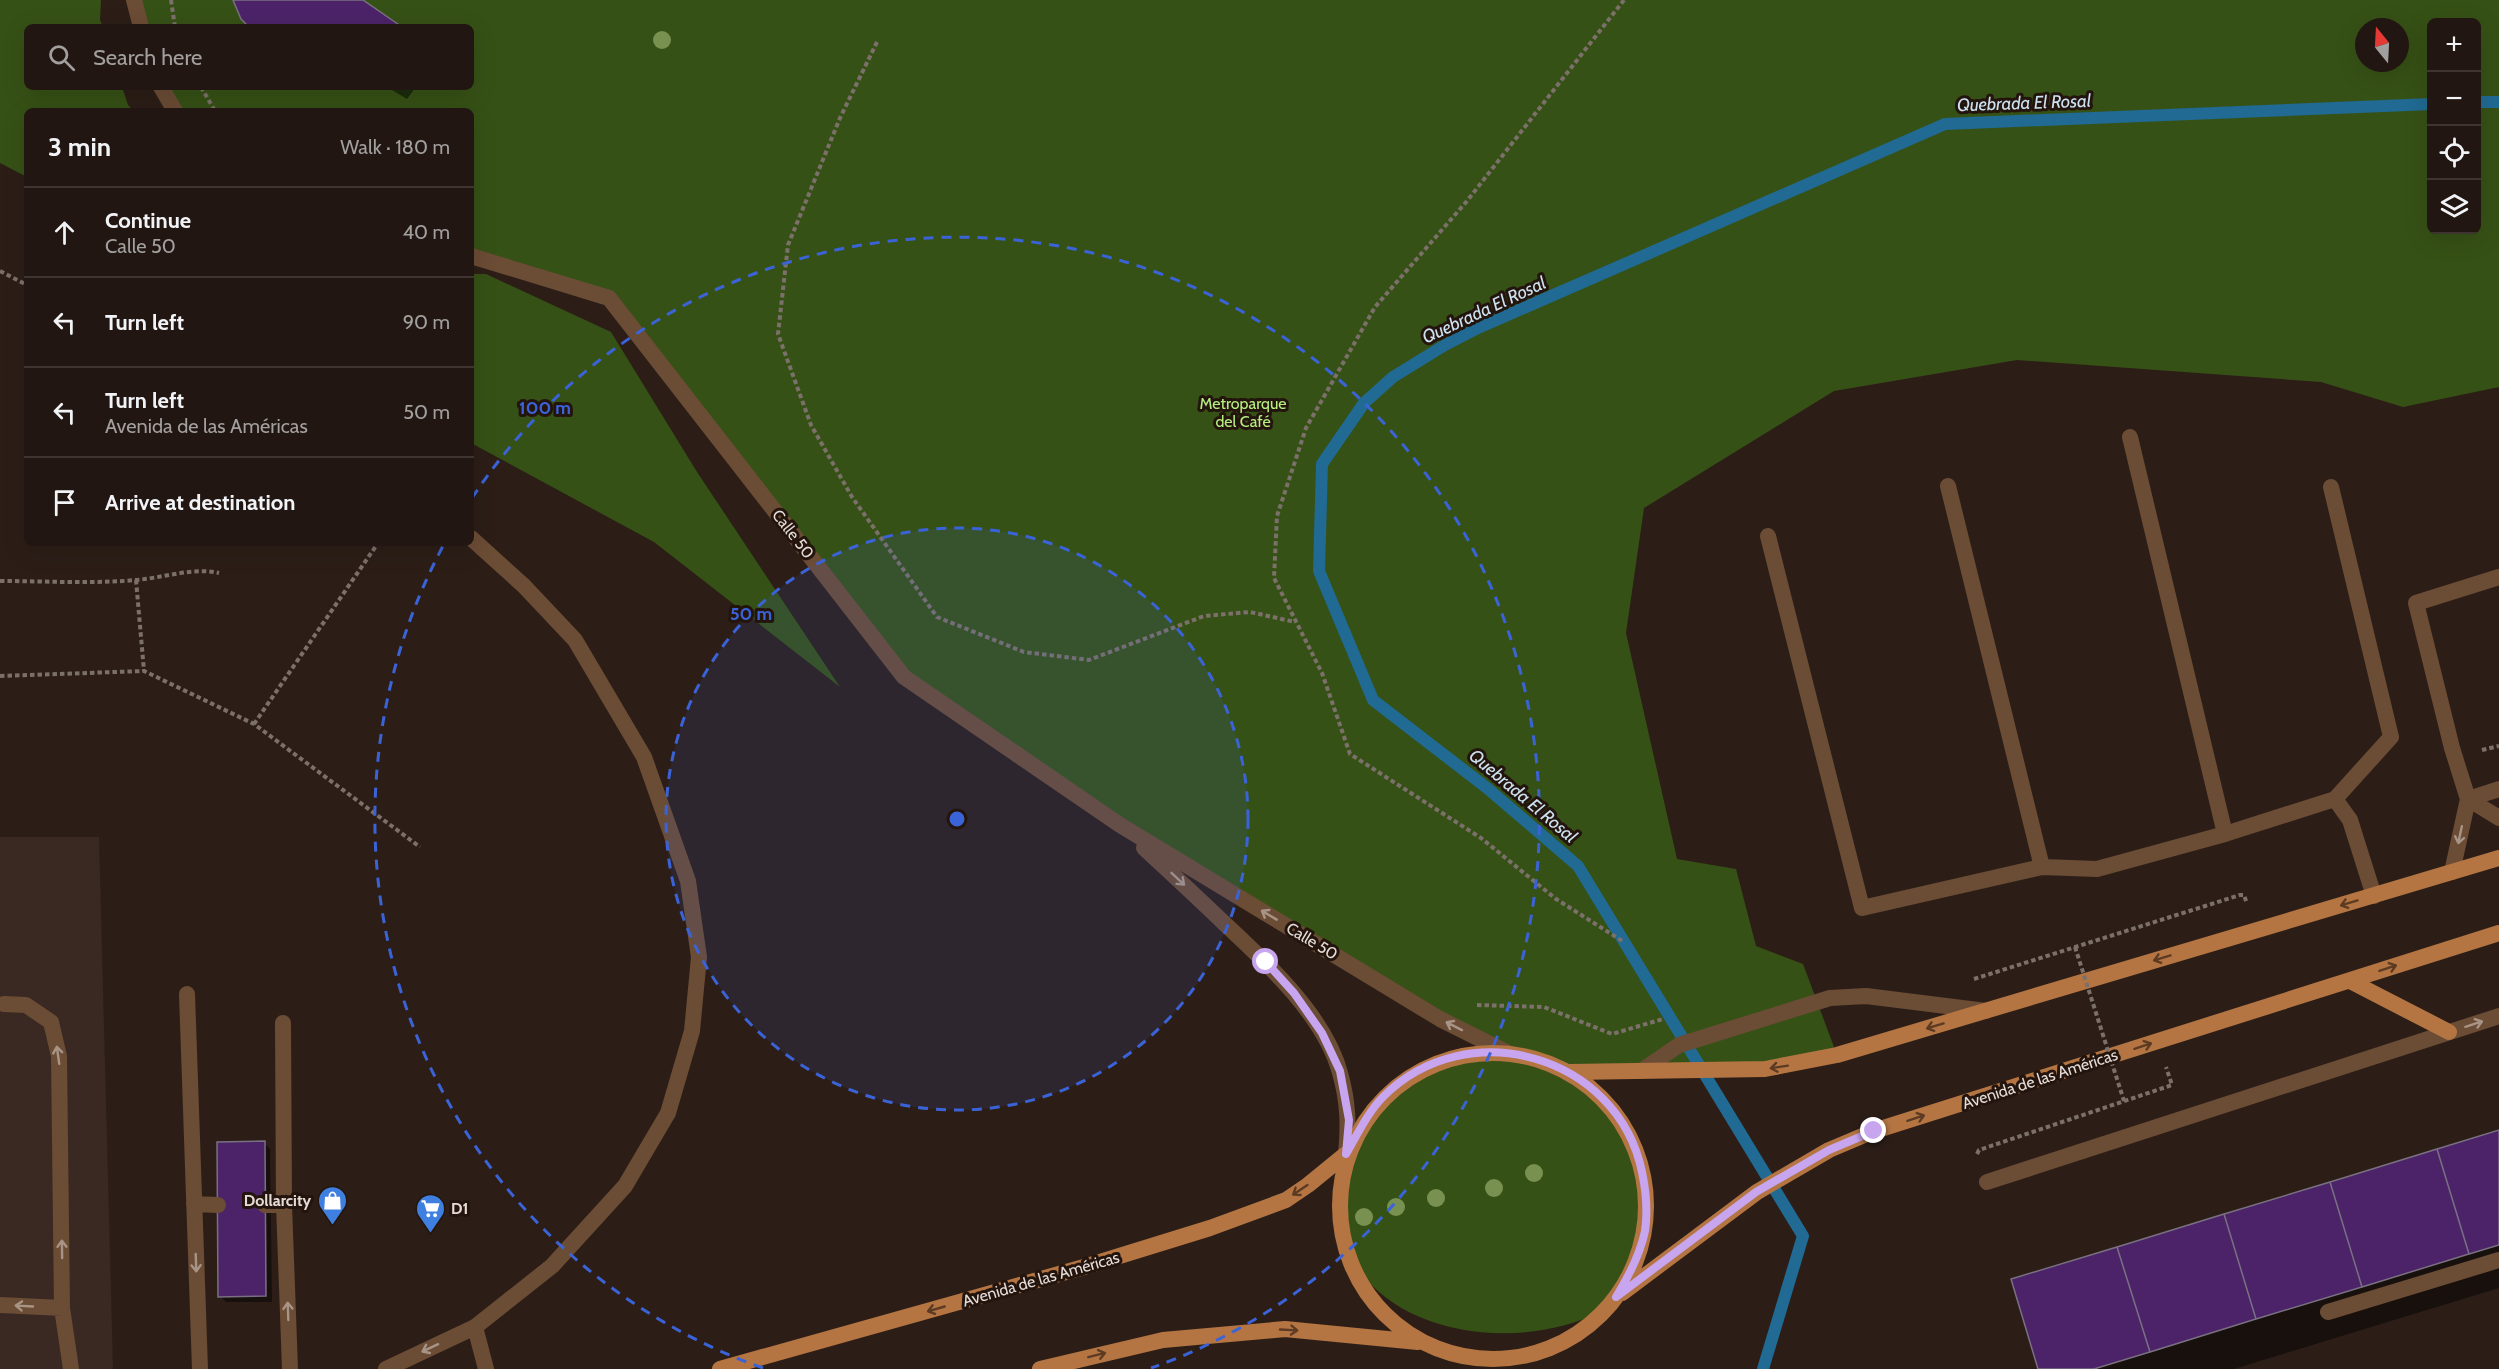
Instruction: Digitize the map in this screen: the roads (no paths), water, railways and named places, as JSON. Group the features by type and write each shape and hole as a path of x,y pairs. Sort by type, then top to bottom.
{"main road":[{"path":"1570,1072 1765,1069 1803,1063 1837,1055 2499,858"},
{"name":"Avenida de las Américas","path":"1616,1297 1756,1192 1829,1150 1874,1131 2499,933"},
{"path":"2350,981 2449,1032"},
{"path":"1506,1052 1539,1059 1570,1072 1599,1094 1623,1123 1639,1156 1645,1183 1645,1229 1635,1265 1616,1297 1592,1323 1561,1343 1527,1355 1492,1359 1456,1355 1423,1342 1400,1328 1380,1311 1363,1289 1350,1265 1342,1240 1339,1213 1339,1186 1346,1154 1383,1097 1407,1078 1438,1063 1471,1054 1506,1052"},
{"name":"Avenida de las Américas","path":"720,1369 1084,1267 1210,1228 1286,1200 1346,1154"},
{"path":"1040,1369 1163,1340 1285,1329 1423,1342"}],"street":[{"path":"135,0 140,24"},
{"path":"163,90 173,108"},
{"name":"Calle 50","path":"474,257 609,298 904,677 1120,825 1440,1019 1506,1052"},
{"path":"2130,437 2225,834"},
{"path":"1948,486 2042,867"},
{"path":"1768,536 1862,908 2042,867 2097,869 2225,834 2335,799 2391,737 2331,487"},
{"path":"386,1369 475,1327 552,1266 625,1186 668,1113 692,1031 699,957 688,881 644,757 575,640 524,586 474,541"},
{"path":"2452,872 2468,799 2452,748 2416,603 2499,576"},
{"path":"2468,799 2499,789"},
{"path":"2335,799 2350,820 2374,896"},
{"path":"2468,799 2499,818"},
{"name":"Calle 50","path":"1120,825 1266,962 1294,993 1322,1033 1342,1079 1349,1120 1346,1154"},
{"path":"187,994 200,1369"},
{"path":"1641,1071 1680,1045 1830,998 1866,996 1986,1011"},
{"path":"4,1004 26,1005 51,1022 59,1056 63,1308 71,1369"},
{"path":"1987,1182 2499,1016"},
{"path":"283,1023 284,1205 290,1369"},
{"path":"194,1204 218,1205"},
{"path":"265,1205 284,1205"},
{"path":"2328,1312 2499,1260"},
{"path":"0,1305 63,1308"},
{"path":"475,1327 486,1369"}],"waterway":[{"name":"Quebrada El Rosal","path":"2481,102 2499,102"},
{"name":"Quebrada El Rosal","path":"1763,1369 1803,1236 1578,866 1487,788 1373,700 1319,571 1322,464 1364,403 1393,377 1445,345 1478,328 1945,124 2427,104"}],"place":[{"name":"Dollarcity","path":"332,1226"},
{"name":"D1","path":"430,1234"}],"park label":[{"name":"Metroparque del Café","path":"1243,412"}]}
